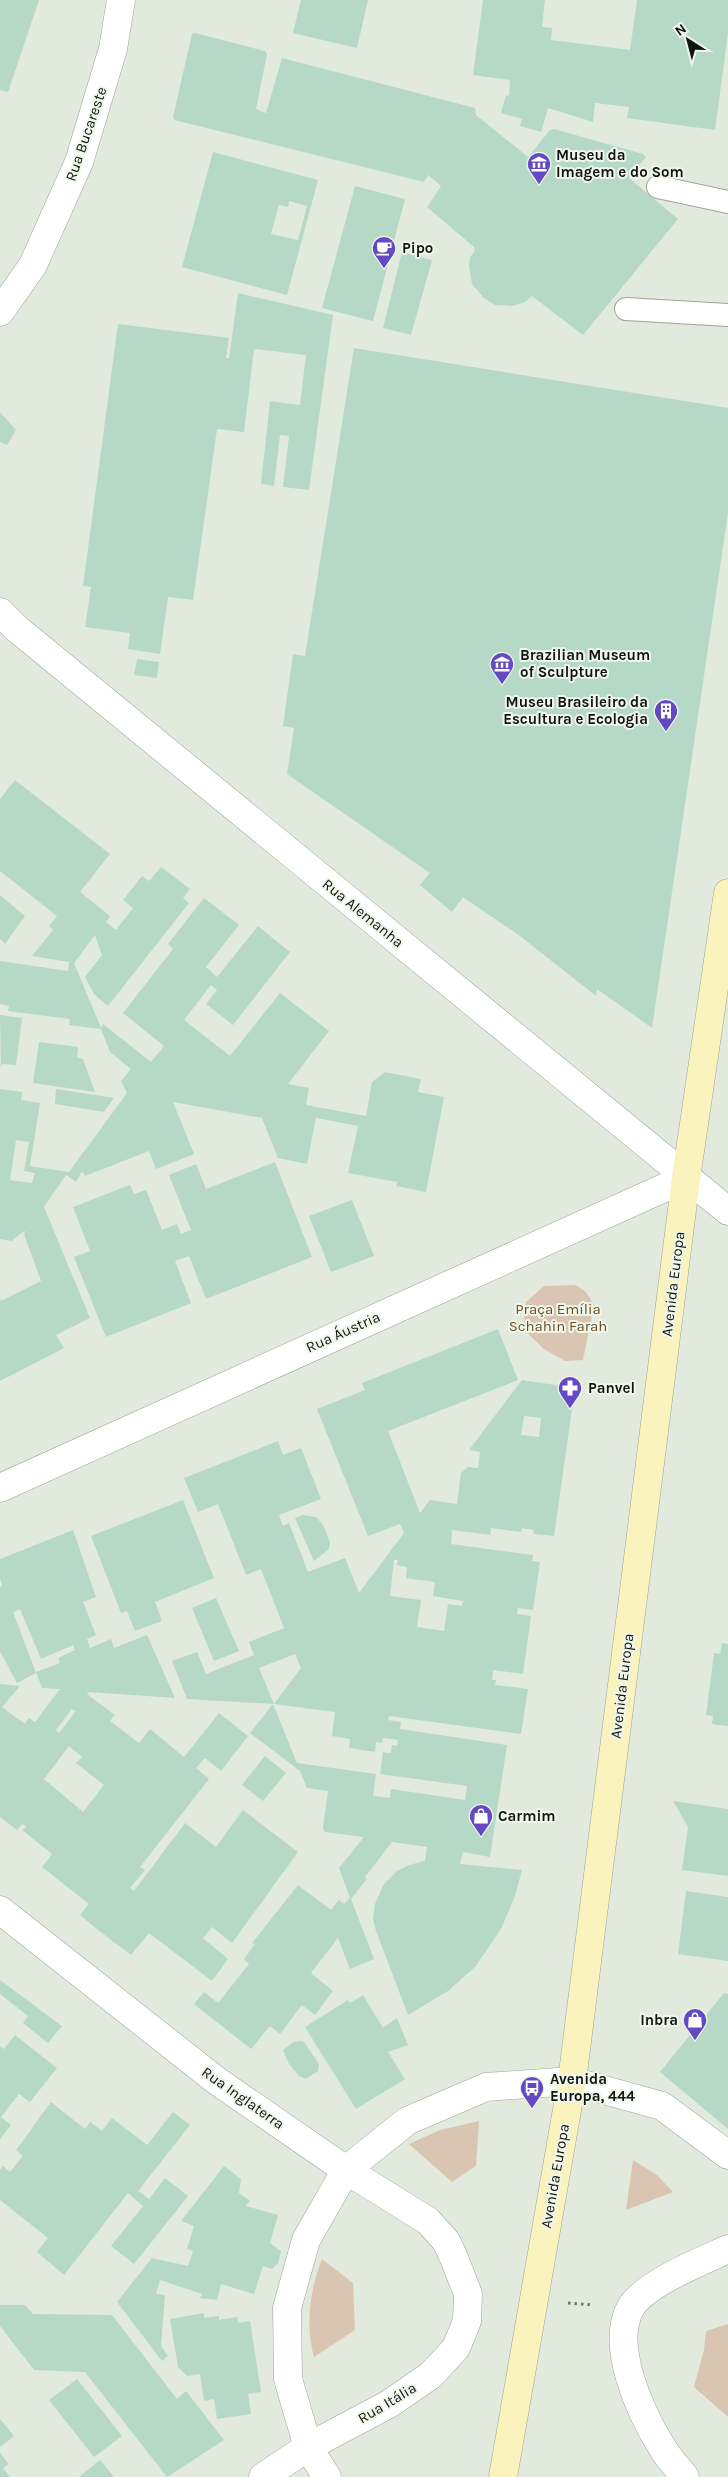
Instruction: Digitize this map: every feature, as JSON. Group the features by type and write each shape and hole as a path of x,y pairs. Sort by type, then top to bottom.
{"main road":[{"name":"Avenida Europa","path":"503,2477 572,2081 686,1178 728,893"}],"street":[{"name":"Rua Bucareste","path":"0,312 33,265 79,162 113,49 121,0"},
{"name":"Rua Alemanha","path":"5,623 728,1211"},
{"name":"Rua Áustria","path":"0,1488 686,1178"},
{"name":"Rua Inglaterra","path":"0,1910 217,2081 346,2170 428,2221 446,2241 468,2294"},
{"path":"327,2477 308,2447 288,2379 287,2308 306,2240 346,2170 407,2120 486,2087 572,2081 662,2106 728,2155"},
{"path":"685,2477 662,2448 636,2396 625,2357 624,2331 631,2308 650,2289 683,2270 728,2249"},
{"name":"Rua Itália","path":"262,2477 308,2447 389,2404 431,2375 456,2348 467,2321 468,2294"}],"lane":[{"path":"658,187 728,202"},
{"path":"626,309 728,315"}],"green space":[{"name":"Praça Emília Schahin Farah","path":"576,1285 586,1292 594,1305 583,1360 565,1361 544,1349 523,1329 526,1302 544,1286"},
{"path":"479,2121 476,2166 452,2182 409,2144 440,2130"},
{"path":"633,2160 657,2175 673,2192 626,2210"},
{"path":"322,2259 353,2283 355,2330 314,2357 309,2320 314,2283"},
{"path":"728,2324 728,2417 694,2387 704,2350 706,2331"}],"building":[{"path":"0,0 39,0 8,92 0,90"},
{"path":"301,0 368,0 357,48 293,33"},
{"path":"483,0 545,0 542,27 552,28 551,40 630,50 637,0 728,0 728,33 715,130 627,118 629,107 595,103 593,122 548,108 541,132 520,126 522,119 501,113 506,95 509,96 510,80 473,75"},
{"name":"Museu da Imagem e do Som","path":"195,33 265,51 267,54 256,109 266,113 282,58 475,108 476,115 528,157 550,130 554,129 643,154 646,157 629,178 678,219 583,335 532,296 525,302 513,306 495,305 484,298 472,284 469,266 470,257 475,251 474,247 427,207 441,186 428,175 424,182 174,120 173,117 192,34"},
{"path":"213,152 318,180 287,295 182,267","holes":["289,201 307,206 298,240 271,234 279,205 288,207"]},
{"path":"355,186 405,199 373,321 322,308"},
{"path":"402,252 432,260 411,335 383,328"},
{"path":"238,293 333,315 309,490 283,487 289,436 280,435 274,486 261,484 270,401 300,405 306,355 254,349 244,432 217,429 193,600 168,597 160,654 128,649 130,633 85,627 91,587 83,586 118,324 229,338 226,358 229,358"},
{"name":"Brazilian Museum of Sculpture","path":"354,348 728,408 728,513 652,1028 597,989 596,996 520,936 463,897 452,912 420,885 430,873 287,774 294,728 283,726 293,654 305,656"},
{"path":"0,412 16,430 7,445 0,442"},
{"path":"137,659 159,662 157,678 134,675"},
{"path":"15,780 110,854 80,892 110,916 106,922 116,930 133,908 123,900 142,876 149,881 161,867 190,889 183,898 189,903 108,1006 94,994 85,977 102,955 95,935 74,963 101,1028 103,1024 151,1062 164,1046 123,1013 173,949 168,944 204,898 239,925 206,967 217,977 258,926 290,952 233,1025 206,1004 217,990 211,985 184,1020 230,1056 280,993 329,1031 288,1084 309,1088 306,1105 366,1116 372,1082 385,1072 421,1079 418,1092 444,1097 426,1192 396,1186 397,1182 348,1173 358,1126 316,1118 307,1164 278,1158 262,1118 173,1102 194,1154 156,1169 149,1151 85,1176 82,1171 76,1182 66,1175 44,1207 90,1318 56,1335 64,1348 0,1381 0,1298 1,1301 41,1281 24,1234 26,1231 12,1241 0,1239 0,1089 22,1092 21,1100 40,1103 30,1166 69,1172 127,1093 121,1081 131,1069 110,1052 101,1029 69,1025 70,1019 8,1011 9,1006 0,1004 0,961 68,971 69,962 32,956 53,930 49,926 57,916 0,871 0,799","holes":["16,1140 29,1142 24,1171 35,1173 32,1183 10,1180"]},
{"path":"0,895 25,916 5,944 0,939"},
{"path":"0,1015 22,1018 16,1065 2,1064 1,1069"},
{"path":"39,1042 78,1047 77,1058 83,1059 95,1092 33,1083"},
{"path":"56,1089 114,1098 104,1112 55,1104"},
{"path":"275,1162 312,1257 206,1299 189,1256 175,1261 191,1303 106,1337 74,1257 90,1251 73,1207 130,1185 134,1194 146,1190 162,1230 177,1224 181,1234 191,1230 169,1175 196,1164 206,1189"},
{"path":"352,1200 374,1256 331,1272 309,1216"},
{"path":"498,1329 518,1380 388,1431 420,1513 430,1500 457,1504 461,1473 468,1467 478,1468 480,1452 469,1450 522,1380 575,1388 554,1536 533,1534 534,1530 522,1528 521,1532 491,1528 490,1535 452,1530 451,1544 533,1555 532,1561 540,1562 533,1610 518,1608 517,1614 531,1616 523,1674 493,1670 492,1680 496,1680 495,1685 528,1689 521,1734 389,1716 388,1720 401,1722 400,1729 507,1745 490,1857 463,1852 460,1864 522,1870 515,1896 501,1929 475,1967 448,1991 408,2015 376,1931 373,1918 375,1904 384,1884 397,1871 409,1865 425,1861 427,1847 392,1842 351,1899 374,1959 350,1969 338,1938 311,1973 333,1991 315,2015 302,2005 280,2034 270,2026 251,2049 194,2004 204,1992 218,2003 249,1964 244,1959 255,1944 252,1943 298,1885 331,1910 339,1900 344,1904 350,1898 339,1868 364,1837 325,1832 323,1828 328,1791 307,1788 300,1771 250,1733 273,1704 297,1763 376,1774 373,1796 390,1798 391,1789 465,1800 467,1786 380,1774 383,1752 391,1753 392,1745 397,1746 398,1740 383,1738 382,1743 376,1742 375,1752 349,1748 350,1739 332,1736 335,1712 274,1704 187,1699 172,1661 197,1652 206,1674 254,1655 249,1642 284,1628 261,1569 246,1575 218,1504 198,1512 184,1478 278,1441 283,1455 301,1448 321,1499 279,1515 283,1526 289,1523 308,1572 345,1558 359,1593 404,1533 400,1524 368,1536 317,1409 365,1390 362,1383","holes":["524,1416 541,1418 539,1437 521,1435","394,1560 398,1560 397,1565 407,1567 406,1578 435,1582 433,1596 463,1601 462,1606 448,1604 444,1631 417,1627 421,1600 390,1596","295,1654 301,1668 274,1704 259,1668"]},
{"path":"183,1500 214,1578 155,1602 162,1621 135,1631 127,1611 121,1613 91,1536"},
{"path":"303,1515 316,1517 323,1525 330,1542 329,1549 314,1561 295,1518"},
{"path":"73,1530 96,1597 83,1602 96,1635 87,1639 90,1648 111,1639 114,1648 147,1635 175,1698 89,1692 87,1694 115,1715 110,1721 139,1743 150,1729 184,1757 219,1713 248,1736 221,1771 205,1758 196,1768 209,1779 140,1867 145,1870 130,1888 134,1891 185,1823 216,1847 243,1810 298,1852 232,1943 212,1927 203,1938 228,1959 212,1981 149,1933 131,1955 98,1930 80,1915 89,1904 42,1867 52,1854 22,1830 26,1827 22,1824 17,1830 0,1817 0,1684 20,1686 2,1707 25,1724 29,1718 35,1722 60,1689 42,1688 36,1672 60,1663 58,1658 75,1650 73,1645 41,1659 20,1609 13,1612 36,1673 17,1683 0,1651 0,1587 2,1585 0,1579 0,1559","holes":["72,1709 76,1711 59,1733 56,1730","69,1746 82,1757 76,1763 104,1785 83,1812 44,1779"]},
{"path":"216,1598 239,1651 214,1661 192,1608"},
{"path":"722,1643 728,1644 728,1726 712,1724 713,1716 706,1715 714,1653 720,1654"},
{"path":"265,1756 286,1773 263,1801 242,1785"},
{"path":"673,1801 728,1809 728,1876 682,1870 688,1827"},
{"path":"686,1891 728,1897 728,1961 678,1954"},
{"path":"0,1980 62,2026 48,2043 23,2023 28,2016 0,1994"},
{"path":"724,1993 728,1994 728,2129 660,2072"},
{"path":"363,1995 383,2028 397,2018 408,2045 388,2052 405,2079 356,2109 305,2027 348,2000 350,2003"},
{"path":"15,2035 57,2068 30,2102 19,2094 1,2117 11,2125 0,2139 0,2046 4,2049"},
{"path":"294,2042 304,2042 319,2064 318,2071 306,2079 299,2076 289,2064 283,2050"},
{"path":"51,2102 85,2129 90,2122 102,2131 112,2118 147,2145 173,2112 190,2125 138,2191 149,2199 165,2178 188,2196 134,2264 111,2246 143,2206 128,2193 64,2275 37,2252 48,2238 0,2200 0,2170 3,2166 10,2172 23,2156 16,2150"},
{"path":"224,2166 241,2179 239,2193 250,2201 246,2206 278,2215 270,2243 281,2251 278,2263 272,2269 263,2266 254,2294 221,2284 217,2300 200,2298 202,2294 160,2280 156,2294 165,2295 161,2346 168,2356 162,2361 117,2302 152,2258 188,2266 193,2251 187,2249 194,2226 181,2221"},
{"path":"0,2305 25,2305 33,2314 112,2315 177,2399 186,2391 224,2440 167,2477 85,2372 34,2370 0,2326"},
{"path":"204,2313 204,2318 219,2316 219,2320 237,2317 238,2323 250,2321 261,2392 248,2394 251,2414 217,2419 214,2399 204,2401 200,2374 187,2376 178,2367 170,2319"},
{"path":"77,2379 122,2436 94,2457 49,2400"},
{"path":"0,2419 14,2436 0,2447"},
{"path":"0,2453 9,2464 3,2468 10,2477 0,2477"},
{"path":"100,2460 114,2477 79,2477"}],"place":[{"name":"Museu da Imagem e do Som","path":"539,185"},
{"name":"Pipo","path":"384,269"},
{"name":"Brazilian Museum of Sculpture","path":"502,685"},
{"name":"Museu Brasileiro da Escultura e Ecologia","path":"666,732"},
{"name":"Panvel","path":"570,1409"},
{"name":"Carmim","path":"481,1837"},
{"name":"Inbra","path":"695,2041"},
{"name":"Avenida Europa, 444","path":"532,2109"}]}
